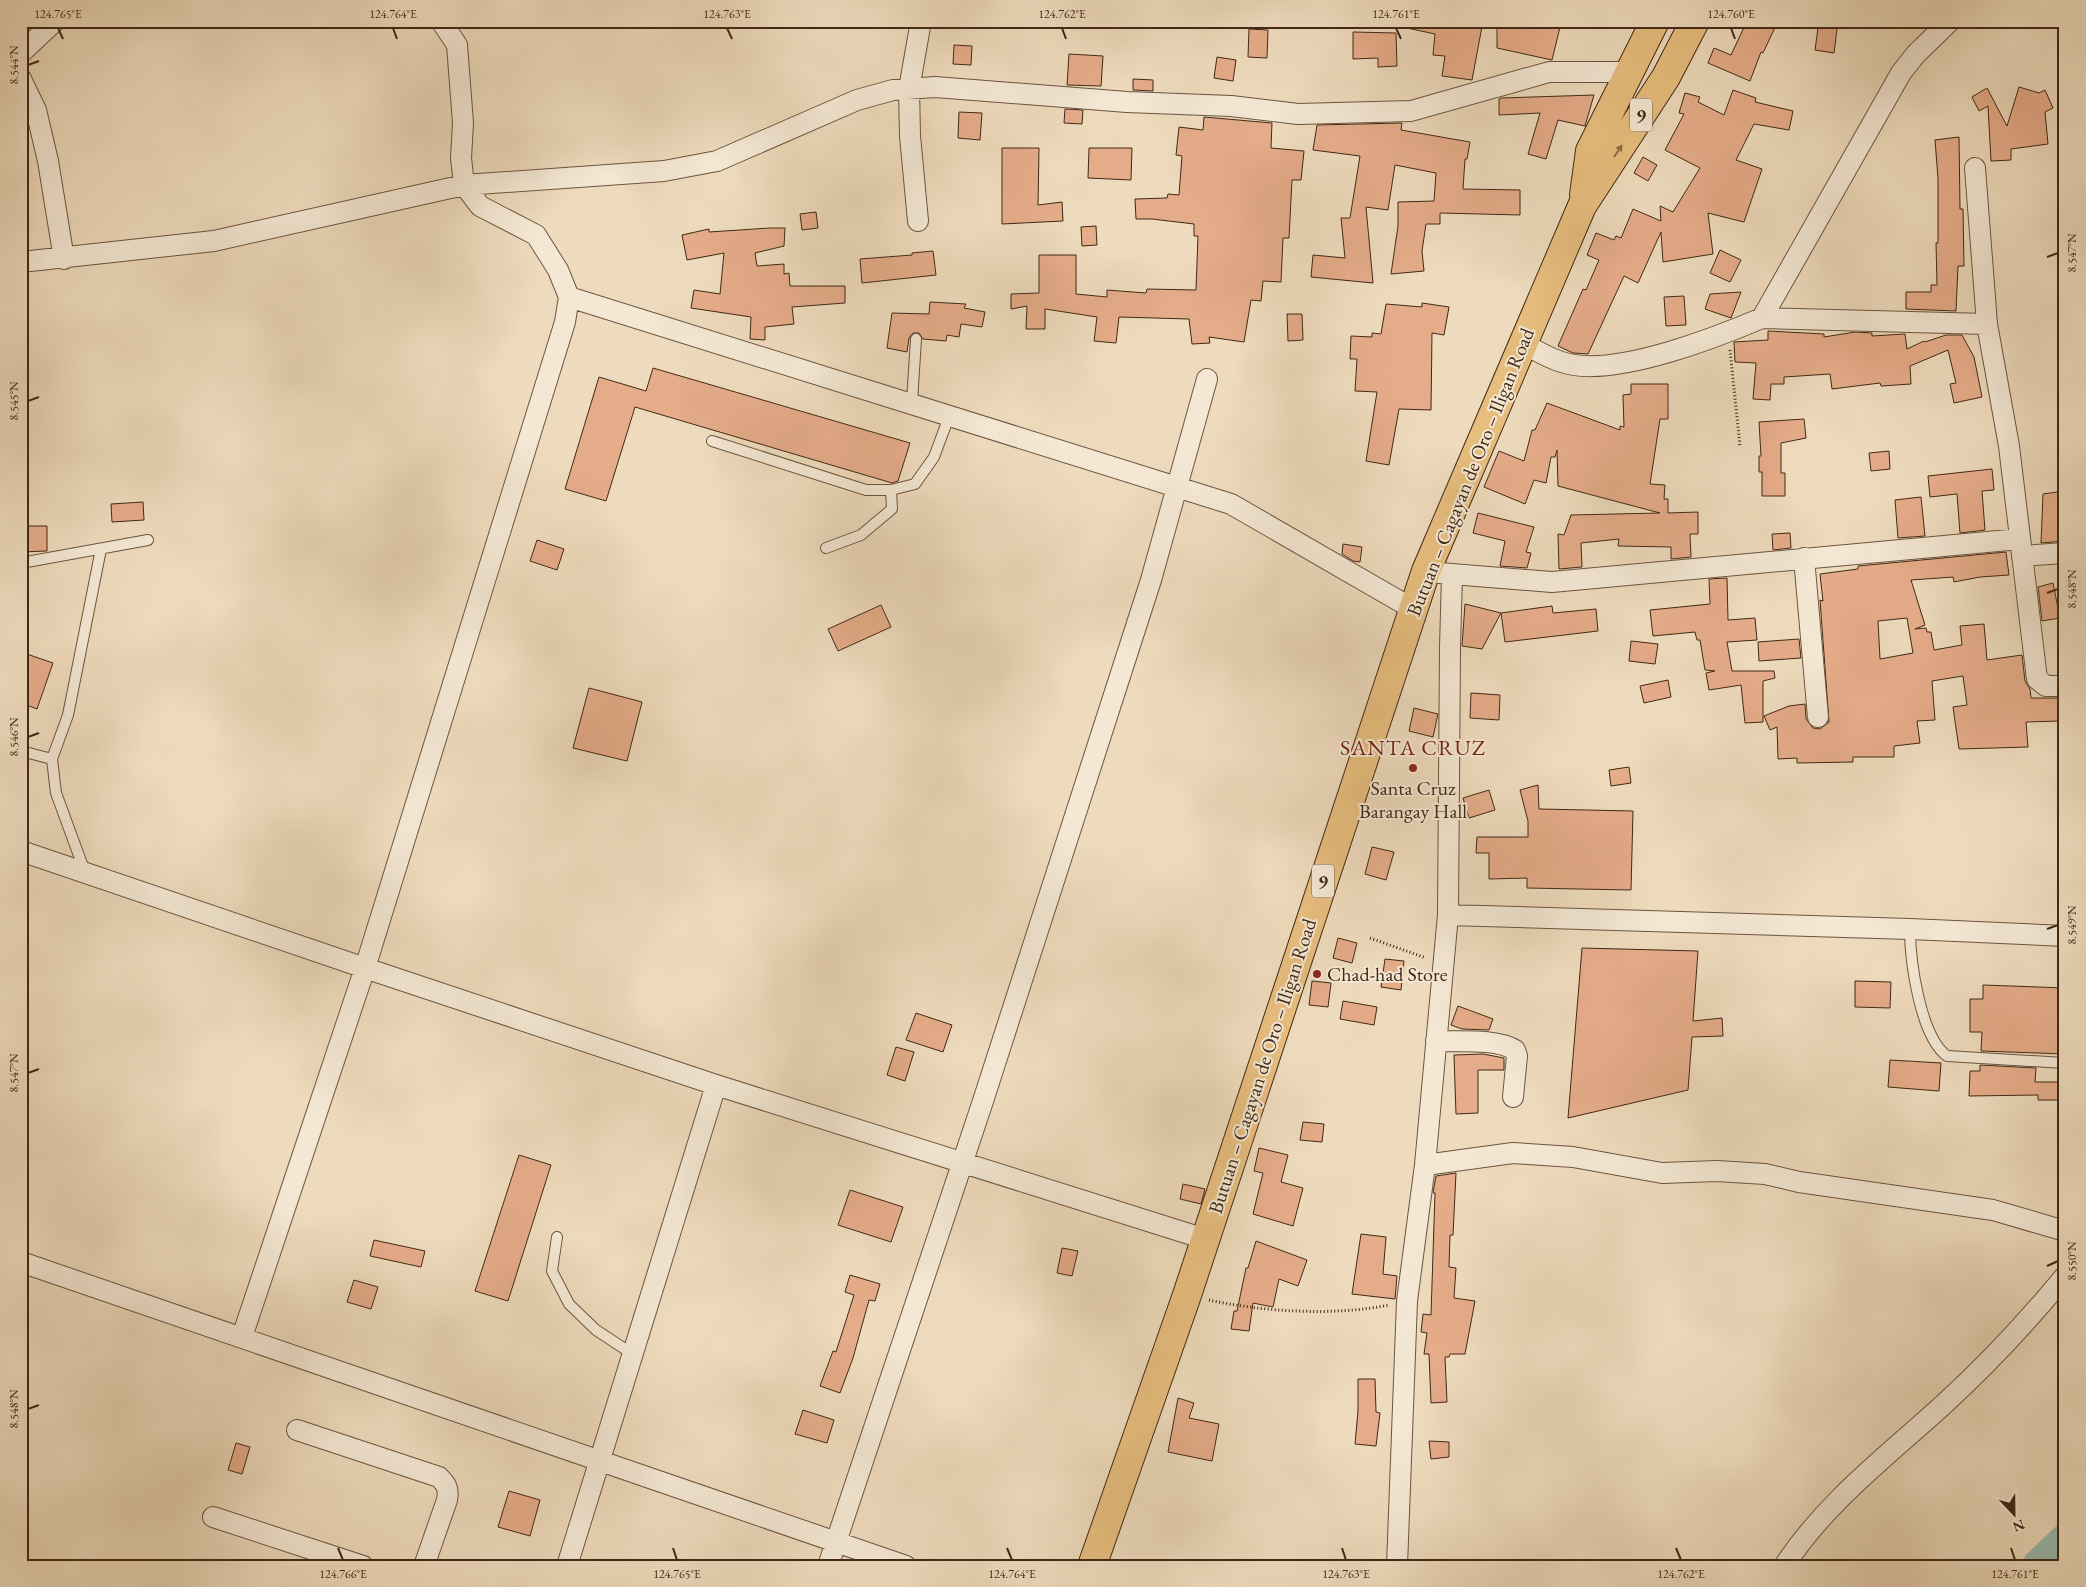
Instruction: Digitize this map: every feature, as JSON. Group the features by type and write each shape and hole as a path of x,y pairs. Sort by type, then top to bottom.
{"highway":[{"name":"Butuan – Cagayan de Oro – Iligan Road","path":"1582,206 1590,152 1655,21"},
{"name":"Butuan – Cagayan de Oro – Iligan Road","path":"1092,1566 1187,1295 1426,571 1582,206 1666,77 1695,21"}],"street":[{"path":"21,53 55,21"},
{"path":"242,1337 365,968 566,322 569,297 558,270 536,235 480,206 464,185 461,158 462,123 457,45 441,21"},
{"path":"918,221 910,136 909,88 921,21"},
{"path":"1762,318 1901,73 1932,37 1950,21"},
{"path":"21,262 64,259 214,241 464,185 664,172 717,161 857,100 893,90 909,88 935,87 1127,102 1231,106 1298,114 1395,113 1411,111 1549,72 1630,72"},
{"path":"21,79 36,110 48,161 64,259"},
{"path":"1975,168 1987,324 2009,446 2037,679 2046,686 2065,686"},
{"path":"569,297 912,402 1231,504 1413,609"},
{"path":"1522,343 1559,362 1598,366 1649,358 1729,332 1762,318 1987,324"},
{"path":"828,1566 1148,590 1206,379"},
{"path":"1426,571 1452,575 1552,582 1804,558 2021,548 2065,553"},
{"path":"1804,558 1818,717"},
{"path":"1397,1566 1407,1301 1425,1165 1448,915 1452,575"},
{"path":"21,851 716,1085 962,1161 1205,1240"},
{"path":"1448,915 1910,929 2065,936"},
{"path":"1436,1041 1486,1043 1509,1046 1515,1050 1517,1056 1513,1097"},
{"path":"567,1566 602,1460 716,1085"},
{"path":"1425,1165 1512,1153 1573,1156 1662,1173 1717,1171 1765,1174 1799,1182 1993,1210 2065,1231"},
{"path":"21,1262 906,1566"},
{"path":"1784,1566 1800,1542 1844,1492 1989,1362 2065,1276"},
{"path":"297,1430 414,1468 439,1478 446,1483 448,1490 447,1500 424,1566"},
{"path":"213,1517 363,1566"}],"lane":[{"path":"912,402 916,339"},
{"path":"712,441 866,490 891,490 915,484 934,456 950,414"},
{"path":"826,548 860,536 884,517 892,509 891,490"},
{"path":"21,563 148,540"},
{"path":"86,873 56,793 52,758 68,715 101,549"},
{"path":"21,751 52,758"},
{"path":"1910,929 1910,948 1921,1004 1931,1036 1941,1051 1947,1056 2065,1063"},
{"path":"557,1237 552,1272 569,1304 596,1330 634,1354"}],"path":[{"path":"1729,332 1740,446"},
{"path":"1370,938 1443,965"},
{"path":"1187,1295 1234,1305 1304,1310 1369,1309 1407,1301"}],"building":[{"path":"1408,21 1483,21 1472,80 1442,76 1445,56 1433,55 1435,34 1407,28"},
{"path":"1497,21 1538,21 1560,27 1552,60 1497,48"},
{"path":"1747,21 1778,21 1763,53 1761,52 1750,81 1708,63 1714,48 1731,55"},
{"path":"1819,21 1838,21 1834,53 1815,50"},
{"path":"1249,29 1268,30 1267,58 1248,57"},
{"path":"1353,32 1396,33 1397,66 1378,67 1378,58 1353,59"},
{"path":"954,45 972,46 971,65 953,64"},
{"path":"1069,54 1103,56 1101,86 1067,85"},
{"path":"1217,57 1236,60 1233,81 1214,78"},
{"path":"1133,79 1153,80 1153,91 1133,90"},
{"path":"2019,87 2039,93 2045,90 2053,108 2045,112 2048,144 2011,149 2011,160 1991,161 1988,106 1979,111 1972,97 1987,88 2007,126"},
{"path":"1733,90 1756,98 1755,102 1793,111 1789,130 1754,124 1736,160 1762,169 1744,222 1708,213 1713,254 1663,262 1661,232 1638,283 1624,276 1588,354 1573,353 1558,346 1583,289 1586,290 1599,260 1587,255 1596,233 1614,240 1616,236 1621,238 1633,209 1661,221 1660,206 1673,212 1700,168 1665,150 1684,114 1679,113 1685,93 1700,97 1698,102 1724,115"},
{"path":"1594,95 1585,126 1558,120 1546,159 1528,154 1540,113 1499,115 1499,99 1501,98"},
{"path":"1065,109 1083,110 1082,124 1064,123"},
{"path":"959,112 982,113 980,140 958,138"},
{"path":"1204,117 1272,123 1271,148 1304,151 1301,180 1292,180 1289,238 1283,238 1281,282 1263,281 1261,301 1251,300 1244,342 1209,337 1210,343 1192,344 1189,319 1119,317 1116,343 1094,341 1097,317 1045,309 1045,329 1026,329 1027,306 1011,309 1011,294 1039,293 1039,255 1076,255 1076,294 1107,297 1107,290 1146,293 1147,289 1196,290 1198,236 1194,236 1194,224 1136,219 1135,199 1167,198 1168,194 1179,195 1182,156 1176,155 1179,127 1203,130"},
{"path":"1402,123 1401,130 1470,142 1467,159 1465,159 1463,189 1520,190 1520,215 1440,213 1440,224 1426,224 1422,251 1424,271 1391,274 1398,226 1398,202 1434,201 1436,173 1395,165 1388,210 1366,207 1373,283 1311,277 1313,255 1345,258 1341,218 1350,218 1360,156 1313,150 1317,125"},
{"path":"1959,137 1960,209 1963,209 1964,266 1958,266 1956,311 1906,309 1906,292 1931,292 1931,285 1937,285 1938,178 1935,140"},
{"path":"1002,148 1039,148 1038,205 1062,202 1063,221 1002,224"},
{"path":"1089,148 1132,148 1131,180 1088,178"},
{"path":"1643,157 1657,165 1648,181 1634,173"},
{"path":"816,212 818,228 802,230 800,214"},
{"path":"1096,226 1097,245 1082,246 1081,227"},
{"path":"785,228 784,246 755,253 757,266 784,264 784,274 789,273 790,286 845,286 845,303 792,307 794,324 765,327 765,340 750,339 751,317 691,308 694,290 720,294 724,253 687,260 682,235 709,229 709,232"},
{"path":"1720,250 1741,260 1730,282 1710,273"},
{"path":"933,251 936,275 862,283 860,259 912,255 912,253"},
{"path":"1741,292 1731,318 1705,309 1710,294"},
{"path":"1684,296 1686,325 1666,326 1664,297"},
{"path":"930,302 966,304 964,308 985,312 982,327 961,324 959,337 947,335 946,341 923,339 919,333 913,333 909,338 907,352 887,348 892,313 929,314"},
{"path":"1422,303 1449,307 1444,335 1432,333 1431,410 1399,409 1389,465 1366,461 1377,392 1355,391 1357,359 1350,359 1351,336 1372,337 1372,333 1381,334 1386,304 1422,307"},
{"path":"1287,314 1302,314 1303,340 1288,341"},
{"path":"1768,331 1824,334 1824,337 1855,332 1872,333 1872,336 1905,334 1907,349 1924,341 1946,335 1962,335 1974,357 1982,397 1954,403 1950,384 1956,383 1948,350 1910,366 1911,384 1881,386 1880,383 1832,389 1830,374 1784,377 1784,384 1771,384 1770,400 1753,399 1756,363 1735,362 1734,342 1768,340"},
{"path":"653,368 910,443 898,481 892,483 635,407 606,501 565,489 599,377 646,391"},
{"path":"1631,384 1668,384 1668,419 1660,419 1650,484 1665,485 1664,499 1668,499 1668,513 1698,512 1698,534 1690,534 1691,557 1671,559 1671,547 1618,546 1619,539 1581,543 1582,567 1559,569 1558,534 1564,535 1571,515 1660,513 1558,486 1557,450 1555,457 1551,457 1546,483 1534,480 1525,504 1484,487 1499,451 1524,461 1532,430 1535,430 1547,403 1620,430 1620,426 1624,427 1623,395 1631,394"},
{"path":"1804,419 1806,438 1781,443 1781,473 1785,473 1785,496 1762,496 1762,472 1759,472 1759,456 1761,456 1759,422"},
{"path":"1889,451 1890,469 1871,471 1869,453"},
{"path":"1992,469 1994,490 1982,491 1985,530 1960,533 1957,494 1930,497 1928,476"},
{"path":"2065,491 2065,541 2041,543 2043,494"},
{"path":"1921,497 1925,536 1898,538 1895,500"},
{"path":"143,502 144,520 112,522 111,504"},
{"path":"1478,513 1534,527 1526,552 1531,553 1527,568 1500,566 1505,541 1473,533"},
{"path":"21,526 47,526 47,551 21,552"},
{"path":"1790,533 1791,548 1773,550 1772,534"},
{"path":"537,540 564,549 557,570 530,561"},
{"path":"1343,544 1362,547 1360,562 1353,561 1342,554"},
{"path":"2006,552 2009,575 1980,577 1954,582 1953,577 1911,580 1925,625 1915,629 1926,628 1927,632 1931,632 1934,650 1962,645 1960,626 1984,624 1987,660 2022,655 2025,681 2030,689 2031,698 2059,698 2060,721 2026,722 2028,747 1959,749 1953,707 1967,705 1963,676 1932,681 1935,720 1917,721 1920,743 1894,746 1894,757 1853,757 1853,762 1797,763 1797,758 1778,759 1777,727 1770,730 1764,716 1789,706 1805,704 1806,719 1813,728 1820,729 1829,722 1820,600 1823,601 1820,574 1858,569 1858,566","holes":["1907,618 1913,653 1880,659 1878,621"]},
{"path":"1727,578 1728,620 1755,618 1757,640 1727,642 1732,671 1774,671 1775,678 1763,681 1763,722 1745,723 1741,685 1709,690 1706,673 1715,671 1705,670 1700,640 1697,640 1695,632 1653,636 1650,610 1710,604 1709,579"},
{"path":"2053,583 2060,618 2042,621 2038,587"},
{"path":"1465,604 1501,613 1482,649 1462,646"},
{"path":"881,605 891,627 838,651 828,629"},
{"path":"1552,606 1553,613 1596,609 1598,631 1505,642 1501,613"},
{"path":"1799,639 1801,658 1759,661 1758,642"},
{"path":"1631,641 1658,644 1655,664 1629,661"},
{"path":"21,652 53,663 37,709 21,703"},
{"path":"1668,680 1671,697 1644,703 1640,686"},
{"path":"589,688 642,702 627,761 573,748"},
{"path":"1471,693 1500,695 1499,720 1470,718"},
{"path":"1414,708 1438,714 1433,737 1409,731"},
{"path":"1629,767 1631,783 1611,786 1609,770"},
{"path":"1538,785 1539,809 1633,811 1631,890 1527,888 1527,878 1489,879 1489,853 1476,853 1477,837 1528,837 1528,821 1520,790"},
{"path":"1489,790 1495,810 1469,818 1463,798"},
{"path":"1372,847 1394,852 1386,880 1365,874"},
{"path":"1338,938 1357,943 1352,963 1333,958"},
{"path":"1582,948 1698,951 1693,1021 1722,1018 1723,1036 1692,1037 1688,1090 1568,1118"},
{"path":"1385,959 1404,961 1401,990 1381,987"},
{"path":"1312,981 1331,983 1328,1007 1309,1005"},
{"path":"1855,981 1891,982 1890,1008 1855,1007"},
{"path":"1983,985 2065,988 2065,1054 1981,1051 1982,1032 1970,1032 1970,999 1983,999"},
{"path":"1343,1001 1377,1007 1374,1025 1340,1019"},
{"path":"1458,1006 1493,1019 1489,1030 1462,1029 1451,1025"},
{"path":"916,1013 952,1025 943,1052 906,1040"},
{"path":"896,1047 914,1052 905,1081 887,1075"},
{"path":"1483,1054 1504,1058 1504,1070 1478,1070 1478,1113 1456,1114 1454,1055"},
{"path":"1890,1060 1941,1063 1939,1091 1888,1087"},
{"path":"1980,1065 2036,1068 2035,1082 2065,1082 2065,1100 2038,1100 2038,1095 1969,1096 1970,1071 1980,1071"},
{"path":"1303,1122 1324,1124 1322,1142 1300,1140"},
{"path":"1259,1148 1288,1155 1281,1182 1303,1188 1293,1226 1253,1214 1263,1173 1254,1171"},
{"path":"519,1155 551,1165 508,1301 475,1291"},
{"path":"1456,1173 1453,1235 1450,1235 1449,1267 1456,1268 1454,1298 1475,1301 1465,1354 1450,1354 1449,1357 1445,1357 1447,1402 1431,1403 1429,1354 1424,1354 1427,1333 1421,1332 1423,1314 1431,1315 1435,1193 1433,1193 1436,1176"},
{"path":"1183,1184 1205,1189 1201,1204 1180,1199"},
{"path":"850,1190 903,1207 891,1242 838,1225"},
{"path":"1361,1234 1386,1237 1383,1274 1397,1276 1395,1299 1352,1294"},
{"path":"374,1240 425,1251 421,1267 370,1256"},
{"path":"1256,1241 1307,1260 1298,1286 1279,1279 1273,1307 1253,1303 1249,1331 1231,1329 1234,1311 1237,1311 1246,1268 1248,1268"},
{"path":"1062,1248 1078,1251 1072,1276 1057,1273"},
{"path":"850,1275 880,1284 875,1301 869,1300 853,1358 840,1393 820,1386 833,1351 836,1352 854,1295 845,1292"},
{"path":"354,1280 378,1287 371,1309 347,1302"},
{"path":"1358,1379 1375,1379 1376,1412 1380,1413 1376,1446 1355,1444"},
{"path":"1178,1398 1194,1403 1189,1418 1219,1424 1212,1461 1168,1452"},
{"path":"803,1410 834,1420 827,1443 795,1434"},
{"path":"1429,1441 1449,1442 1449,1457 1431,1459"},
{"path":"236,1443 250,1447 242,1474 228,1470"},
{"path":"509,1491 540,1500 530,1536 498,1527"}],"waterway":[{"path":"2039,1566 2065,1541"}],"place":[{"name":"Santa Cruz Barangay Hall","path":"1413,768"},
{"name":"Chad-had Store","path":"1317,974"}],"district":[{"name":"SANTA CRUZ","path":"1413,747"}]}
